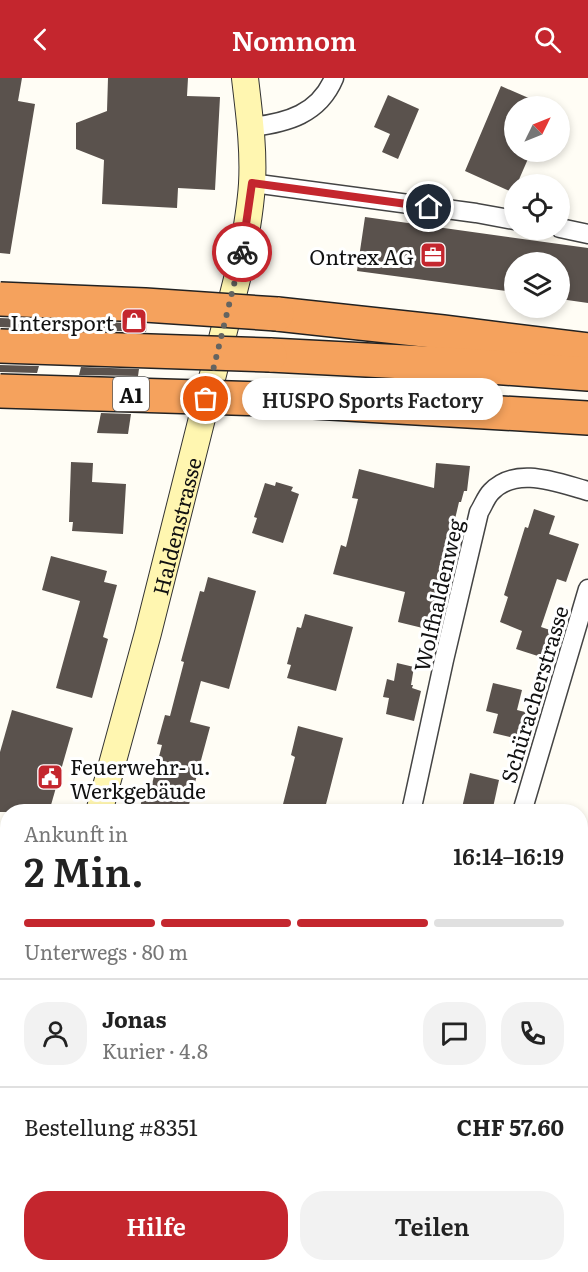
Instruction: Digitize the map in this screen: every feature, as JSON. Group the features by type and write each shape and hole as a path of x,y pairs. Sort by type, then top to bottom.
{"highway":[{"path":"0,299 112,303 277,314 588,350"},
{"name":"A1","path":"0,346 270,355 588,374"},
{"name":"A1","path":"0,391 262,399 588,418"}],"street":[{"name":"Haldenstrasse","path":"101,804 148,633 238,275 247,230 252,183 251,127 245,78"},
{"path":"251,127 274,125 298,118 323,98 334,78"},
{"path":"252,183 504,218"},
{"path":"570,230 588,234"},
{"name":"Wolfhaldenweg","path":"413,804 479,512 490,492 504,482 522,477 588,491"},
{"name":"Schüracherstrasse","path":"524,804 588,589"}],"building":[{"path":"0,78 22,78 18,101 35,104 10,254 0,253"},
{"path":"108,78 188,78 187,96 220,97 215,190 178,188 177,208 102,204 104,160 76,149 76,123 107,111"},
{"path":"501,86 524,96 504,96 504,162 527,162 521,174 504,174 504,189 465,171"},
{"path":"388,95 419,109 398,159 382,152 390,134 374,127"},
{"path":"365,217 504,236 504,240 530,240 588,248 588,303 570,300 570,252 504,252 504,291 357,271"},
{"path":"0,318 47,320 45,329 0,327"},
{"path":"88,321 147,324 146,332 87,330"},
{"path":"0,365 39,366 37,373 0,372"},
{"path":"81,367 139,369 138,376 79,375"},
{"path":"101,413 131,414 128,434 97,433"},
{"path":"71,462 93,463 92,482 126,484 123,534 72,531 73,522 69,522"},
{"path":"436,463 470,466 467,491 464,491 461,502 459,502 448,549 453,550 435,631 398,622 405,592 333,574 341,545 346,547 358,499 352,498 359,469 434,488"},
{"path":"276,482 293,487 291,491 299,494 283,543 252,533 257,518 254,517 265,483 275,486"},
{"path":"534,509 555,516 549,534 579,544 566,582 557,579 541,627 553,631 544,658 516,649 522,631 500,622 508,597 504,595 525,527 528,528"},
{"path":"51,556 107,571 104,582 117,585 103,637 108,639 92,698 56,688 80,601 42,590"},
{"path":"208,577 256,591 229,689 201,681 190,722 210,727 189,804 141,804 144,790 150,792 162,745 157,744 165,715 170,716 184,662 181,661 200,591 204,592"},
{"path":"305,614 353,627 336,691 287,678 291,665 287,664 297,627 301,628"},
{"path":"397,663 414,667 411,685 413,685 412,688 421,691 414,721 386,714 389,698 383,697 387,679 394,681"},
{"path":"493,683 522,690 517,710 529,713 522,740 493,733 498,714 486,711"},
{"path":"12,710 73,728 51,804 0,804 0,752"},
{"path":"298,726 343,738 326,804 283,804 295,757 291,755"},
{"path":"470,773 499,780 494,804 463,804"}],"way so far":[{"path":"206,399 242,252"}],"place":[{"name":"Ontrex AG","path":"433,255"},
{"name":"Intersport","path":"134,321"},
{"name":"HUSPO Sports Factory","path":"206,399"},
{"name":"Feuerwehr- u. Werkgebäude","path":"50,777"}],"route":[{"path":"242,252 252,183 429,207"}]}
